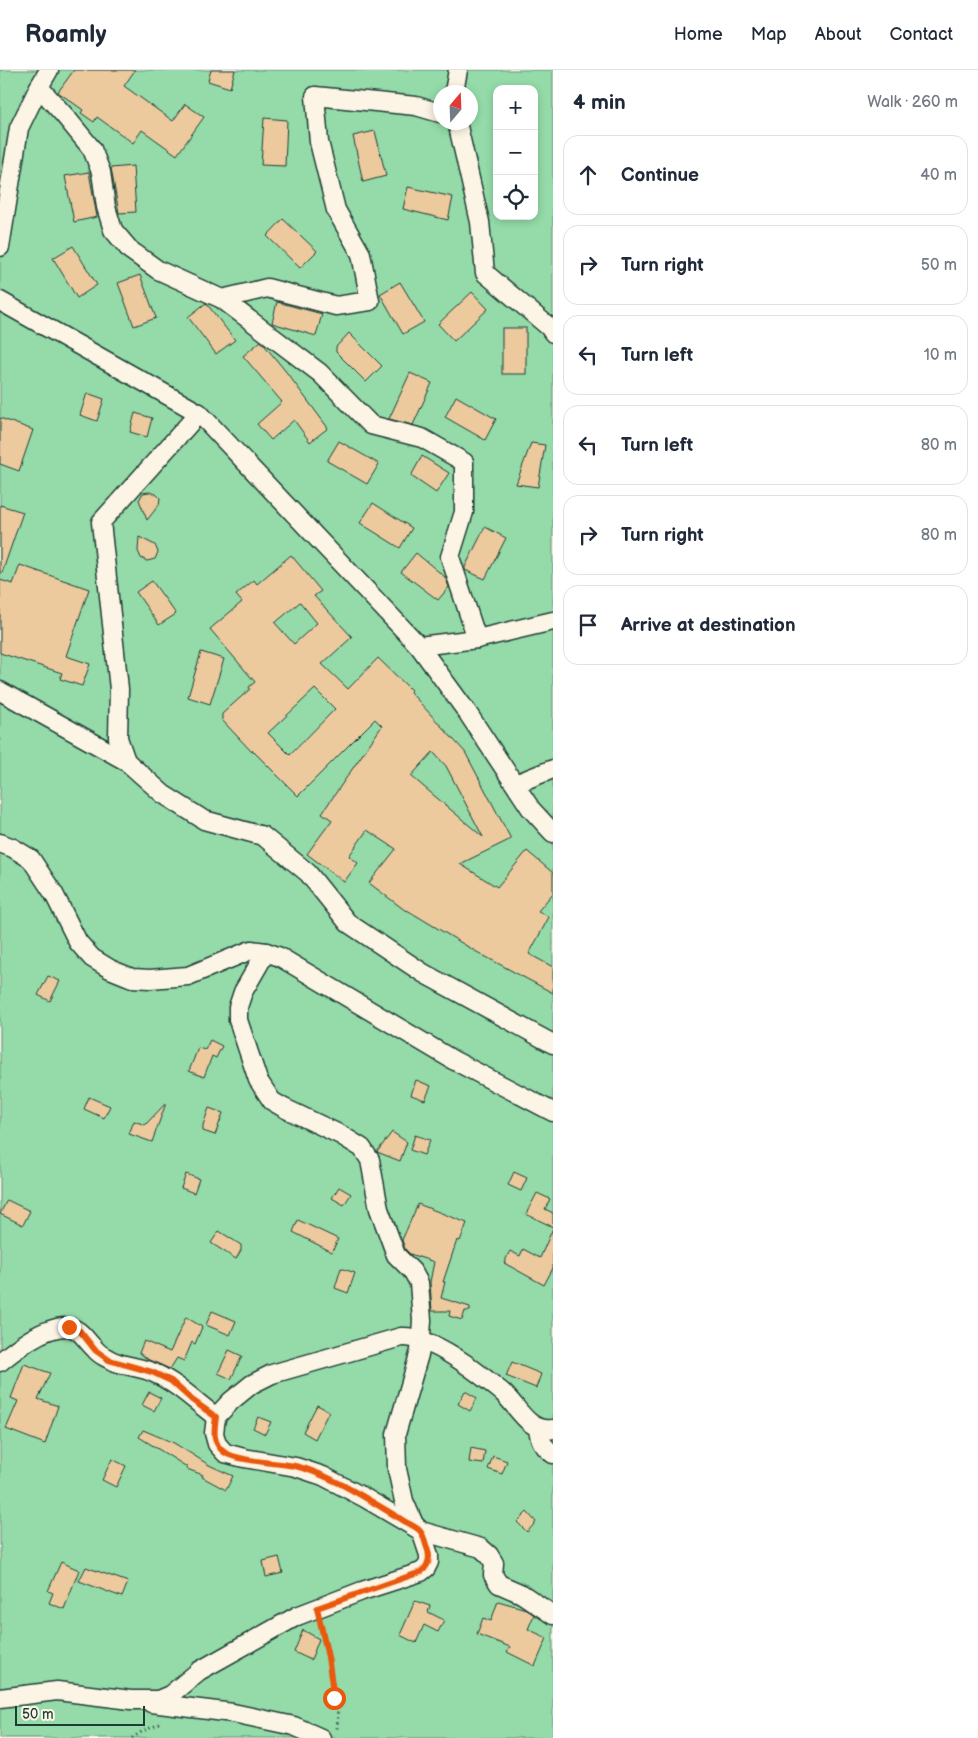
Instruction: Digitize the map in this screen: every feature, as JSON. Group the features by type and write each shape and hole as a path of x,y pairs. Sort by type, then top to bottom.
{"street":[{"path":"0,247 19,128 49,70"},
{"path":"455,85 458,70"},
{"path":"39,87 66,116 92,149 101,172 106,207 113,230 130,250 158,270 222,299 320,373 371,425 422,438 464,462 464,512 450,557 477,639"},
{"path":"222,299 267,288 336,306 370,301 361,254 336,210 318,142 315,96 416,106 433,111"},
{"path":"459,130 480,222 485,274 549,327 553,333"},
{"path":"0,301 199,413 419,646 467,712 531,809 553,833"},
{"path":"126,761 118,738 119,689 101,522 199,413"},
{"path":"419,646 477,639 553,621"},
{"path":"0,691 126,761 163,794 204,820 263,836 308,873 348,923 388,951 457,992 553,1044"},
{"path":"515,784 553,769"},
{"path":"0,843 13,848 31,859 54,894 78,942 92,958 110,969 132,978 141,979 188,976 251,950 266,952 280,957 453,1060 553,1112"},
{"path":"131,1700 158,1700 170,1695 199,1671 297,1616 421,1572 429,1562 429,1555 421,1531 414,1524 404,1501 397,1468 396,1434 420,1351 422,1320 418,1283 413,1272 396,1255 379,1209 370,1160 362,1148 284,1108 272,1100 258,1080 238,1020 238,1007 243,992 266,952"},
{"path":"0,1362 20,1345 58,1327 69,1327 80,1331 95,1350 109,1360 152,1372 171,1381 192,1400 216,1417"},
{"path":"553,1454 545,1448 539,1439 545,1428 526,1419 504,1394 449,1354 410,1336 272,1374 252,1384 216,1417 214,1433 217,1444 225,1453 296,1467 323,1476 421,1531 481,1548 494,1563 493,1576 498,1584 522,1594 553,1615"},
{"path":"0,1698 57,1692 131,1700 233,1713 294,1726 321,1738"}],"path":[{"path":"317,1608 338,1715 337,1738"}],"green space":[{"path":"0,70 553,70 553,1738 0,1738"}],"building":[{"path":"74,70 135,70 124,86 173,121 185,104 204,117 177,155 142,130 133,143 97,117 94,122 81,113 83,110 58,92"},
{"path":"211,70 235,70 230,88 208,81"},
{"path":"264,118 287,120 285,166 261,165"},
{"path":"375,131 386,176 363,182 353,136"},
{"path":"133,166 136,212 119,213 111,168"},
{"path":"89,172 97,217 74,222 65,176"},
{"path":"408,187 453,197 448,220 403,209"},
{"path":"283,219 317,251 300,268 267,236"},
{"path":"73,246 97,285 77,298 53,258"},
{"path":"140,275 156,318 134,326 118,283"},
{"path":"400,282 424,322 403,334 380,294"},
{"path":"472,292 488,309 454,341 438,324"},
{"path":"277,302 322,314 316,336 272,323"},
{"path":"206,303 235,340 216,354 188,317"},
{"path":"502,328 526,328 526,374 502,374"},
{"path":"349,333 382,366 366,382 336,352 336,347"},
{"path":"261,341 328,428 310,442 294,420 271,440 257,424 282,402 243,356"},
{"path":"410,373 432,383 413,425 389,419"},
{"path":"87,393 104,399 97,421 80,415"},
{"path":"456,396 496,419 485,440 445,417"},
{"path":"135,413 152,418 147,437 130,432"},
{"path":"0,418 33,430 19,471 0,464"},
{"path":"339,441 379,464 367,484 327,461"},
{"path":"531,443 545,445 538,487 516,484"},
{"path":"422,456 449,473 436,493 411,476"},
{"path":"143,493 156,494 160,498 159,505 147,520 139,500"},
{"path":"373,503 412,528 400,548 360,523"},
{"path":"0,505 23,512 2,573 0,572"},
{"path":"485,527 506,538 485,579 465,570 465,567"},
{"path":"139,537 155,545 158,552 155,559 147,561 141,558 138,551"},
{"path":"416,553 445,577 449,587 438,600 401,572"},
{"path":"291,555 321,591 314,596 352,637 322,664 348,689 378,658 411,690 410,692 465,752 511,839 460,864 497,887 527,851 553,873 553,893 538,911 549,917 529,954 553,967 553,993 406,911 369,883 396,849 367,830 349,856 358,863 344,882 307,854 332,820 322,813 382,726 375,719 298,796 222,720 222,714 250,689 249,687 255,682 210,629 242,602 236,595 254,580 257,584","holes":["300,602 317,623 294,644 275,623","315,689 335,709 290,755 268,733","433,752 446,766 483,837 411,776"]},
{"path":"20,565 89,589 66,656 90,664 82,686 60,679 62,673 0,653 0,580 13,584"},
{"path":"152,581 176,614 159,625 136,592"},
{"path":"201,652 224,659 210,704 188,697"},
{"path":"48,976 60,981 50,1001 38,995"},
{"path":"210,1040 222,1046 216,1058 212,1056 204,1077 189,1071 198,1048 205,1050"},
{"path":"416,1080 431,1086 425,1100 411,1095"},
{"path":"89,1097 110,1106 104,1118 84,1109"},
{"path":"166,1103 152,1142 129,1134 134,1121 145,1125"},
{"path":"209,1108 223,1113 215,1135 203,1131 203,1125"},
{"path":"392,1132 407,1142 400,1161 377,1152"},
{"path":"415,1135 430,1140 424,1155 410,1150"},
{"path":"514,1172 527,1178 521,1191 508,1185"},
{"path":"186,1174 199,1179 194,1193 181,1188"},
{"path":"339,1187 351,1194 344,1205 332,1198"},
{"path":"537,1193 550,1199 545,1209 553,1213 553,1227 526,1214"},
{"path":"7,1200 30,1211 23,1225 0,1214"},
{"path":"418,1204 467,1223 460,1241 457,1240 443,1282 445,1282 441,1298 470,1307 470,1311 465,1311 462,1320 449,1316 450,1311 432,1311 430,1282 434,1262 410,1254 405,1249 402,1240"},
{"path":"298,1220 338,1239 332,1252 293,1232"},
{"path":"553,1228 553,1268 544,1285 504,1263 510,1251 520,1256 523,1249 540,1258"},
{"path":"219,1231 241,1245 241,1250 236,1259 211,1243"},
{"path":"341,1268 355,1273 348,1293 335,1288"},
{"path":"212,1311 236,1321 230,1335 206,1325"},
{"path":"186,1317 202,1327 195,1344 192,1342 184,1361 177,1358 170,1369 149,1360 139,1353 144,1341 170,1352"},
{"path":"229,1350 242,1356 231,1379 218,1373"},
{"path":"512,1362 541,1374 536,1388 506,1376"},
{"path":"24,1364 50,1373 38,1399 58,1406 45,1444 6,1429 18,1401 11,1398"},
{"path":"465,1391 477,1398 470,1411 458,1404"},
{"path":"149,1392 161,1398 154,1411 142,1405"},
{"path":"317,1405 329,1411 315,1439 303,1432"},
{"path":"258,1417 271,1422 265,1434 253,1428"},
{"path":"143,1430 174,1443 209,1465 233,1476 226,1490 202,1477 203,1475 187,1469 187,1467 139,1437"},
{"path":"471,1448 485,1451 483,1464 469,1462"},
{"path":"493,1456 507,1461 502,1474 488,1469"},
{"path":"112,1459 126,1466 116,1487 102,1480"},
{"path":"527,1512 536,1522 527,1532 517,1522"},
{"path":"279,1557 283,1573 266,1577 263,1561"},
{"path":"61,1562 79,1570 64,1609 49,1603 53,1593 48,1591"},
{"path":"86,1567 128,1582 122,1597 79,1581"},
{"path":"415,1601 430,1606 428,1612 444,1620 438,1632 424,1625 416,1643 400,1635"},
{"path":"498,1601 526,1609 534,1615 528,1629 547,1638 535,1666 507,1652 510,1647 477,1634 483,1618 491,1621"},
{"path":"303,1630 319,1639 311,1660 294,1652"}],"route":[{"path":"69,1327 80,1331 95,1350 109,1360 152,1372 171,1381 192,1400 216,1417 214,1433 217,1444 225,1453 296,1467 323,1476 421,1531 428,1548 429,1562 421,1572 317,1608 328,1657 334,1698"}]}
